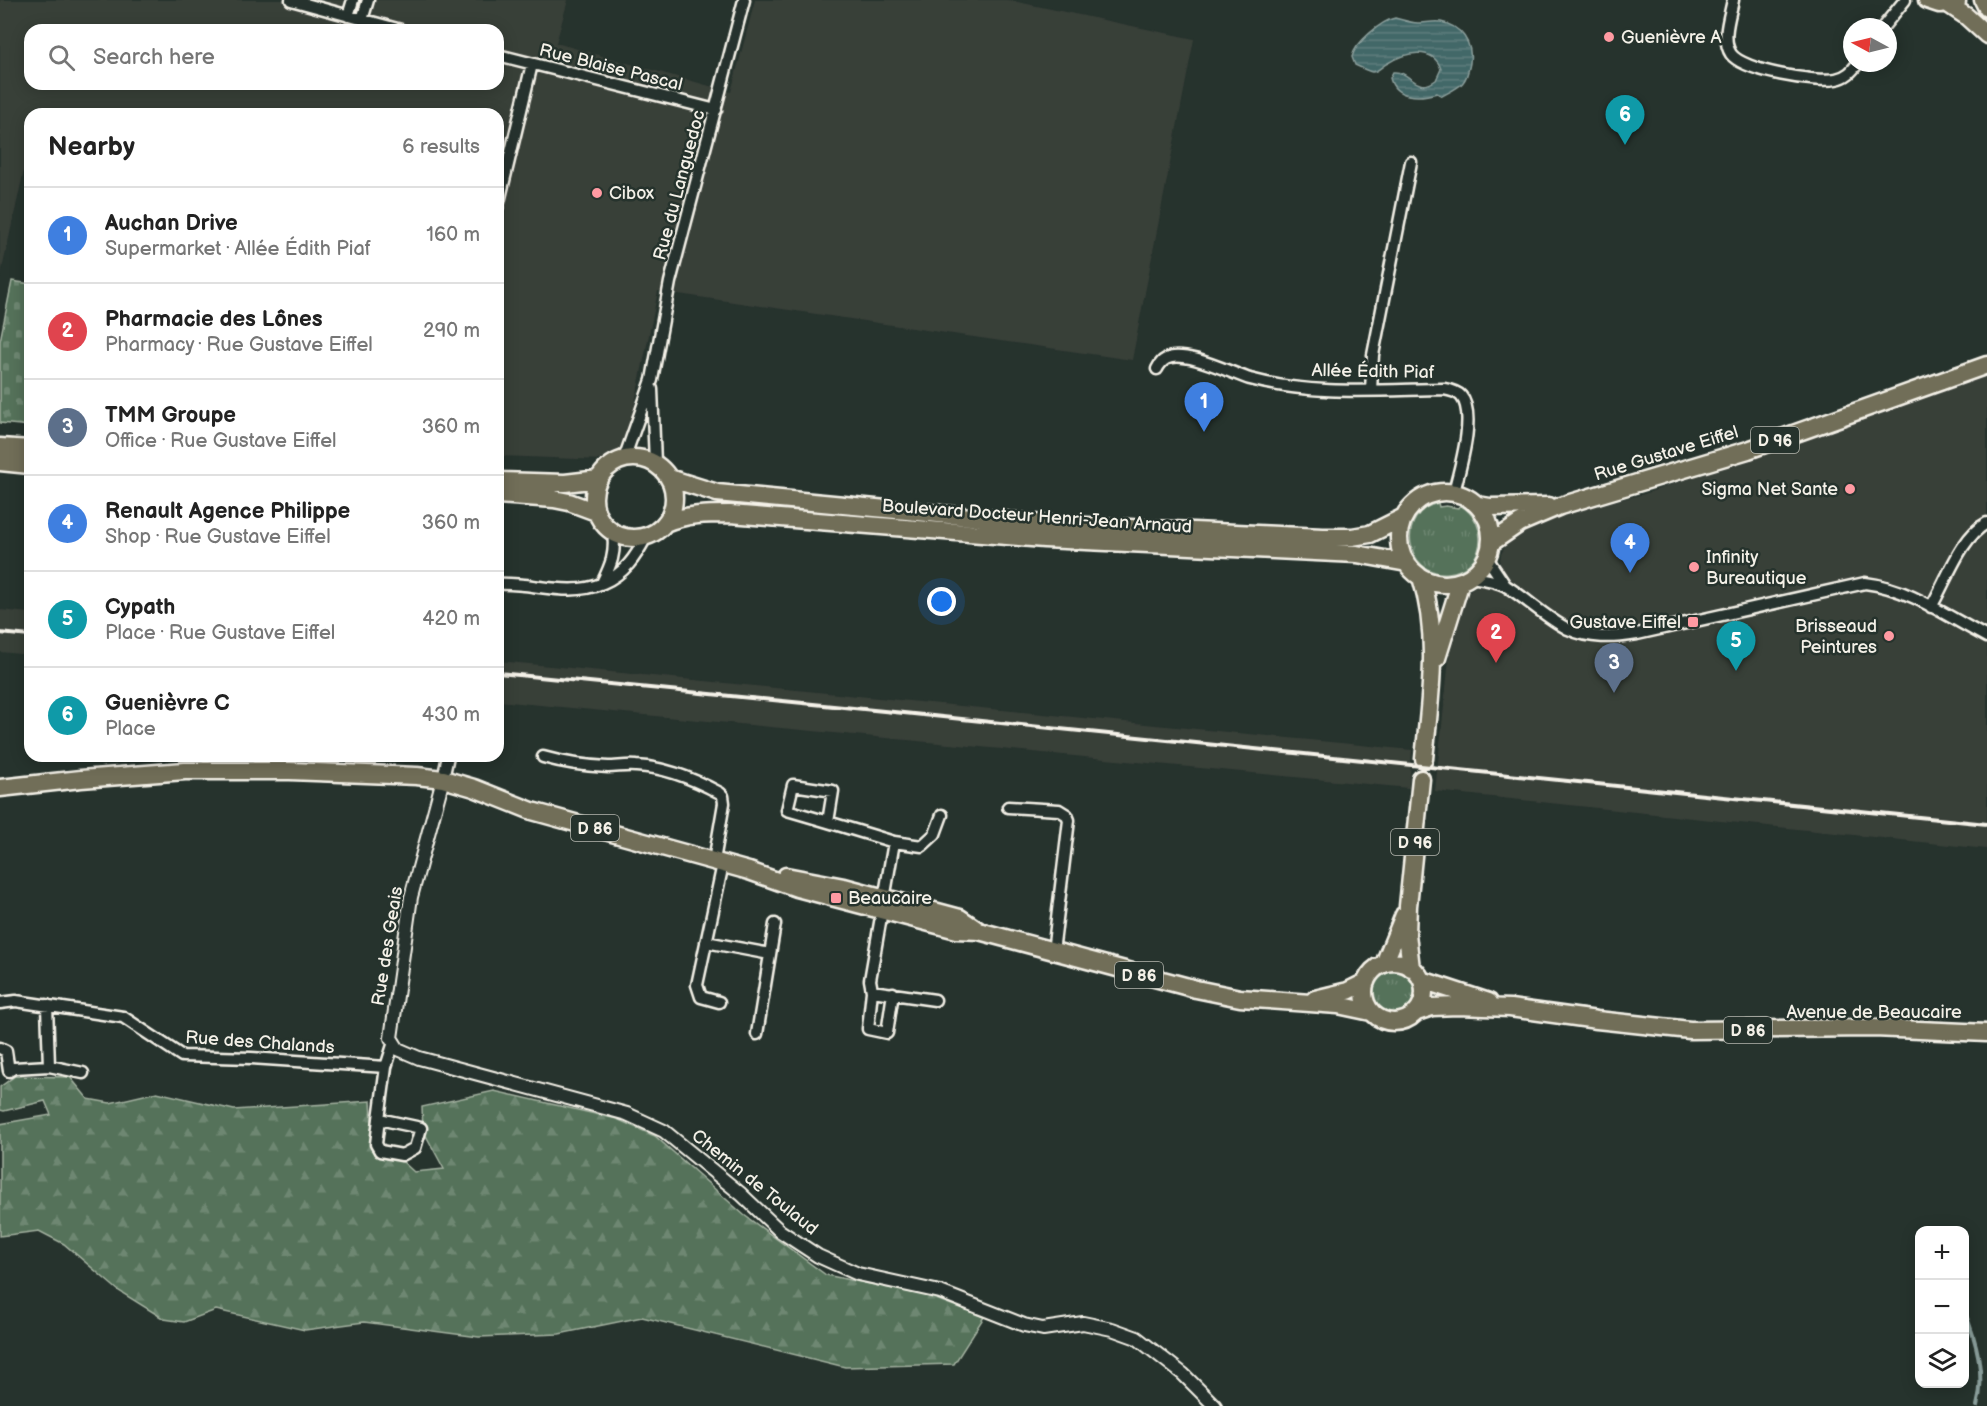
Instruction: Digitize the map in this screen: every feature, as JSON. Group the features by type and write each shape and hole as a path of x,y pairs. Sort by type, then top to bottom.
{"main road":[{"path":"1927,0 1939,4 1954,2 1987,35"},
{"path":"1983,0 1987,8"},
{"name":"Rue Gustave Eiffel","path":"1489,550 1520,523 1560,506 1748,450 1987,364"},
{"path":"1,459 24,451"},
{"path":"635,458 655,464 669,478 673,489 674,501 666,523 646,537 624,537 613,533 596,512 595,489 599,479 614,464 624,459 635,458"},
{"path":"1,459 24,464"},
{"name":"Boulevard Docteur Henri-Jean Arnaud","path":"669,478 717,493 1045,524 1101,527 1352,537 1370,534 1404,517"},
{"path":"504,481 565,483 599,479"},
{"path":"1442,491 1454,492 1467,497 1478,505 1489,522 1489,550 1482,566 1466,579 1441,584 1421,577 1407,563 1400,545 1404,517 1419,499 1442,491"},
{"path":"504,496 569,502 596,512"},
{"name":"Rue Gustave Eiffel","path":"1478,505 1490,507 1560,506"},
{"name":"Boulevard Docteur Henri-Jean Arnaud","path":"666,523 680,517 698,514 730,514 1044,539 1357,554 1407,563"},
{"path":"1421,577 1431,618 1432,676 1424,759"},
{"path":"1432,676 1466,579"},
{"name":"D 86","path":"0,788 186,771 290,771 443,779 474,788 532,811 749,871 807,879 885,905 960,918 980,931 1196,989 1240,998 1338,1005 1371,1012"},
{"name":"D 96","path":"1416,974 1407,934 1421,779"},
{"name":"D 96","path":"1384,964 1408,906"},
{"path":"1398,963 1416,974 1424,996 1418,1012 1406,1020 1391,1023 1383,1021 1371,1012 1364,992 1370,974 1384,964 1398,963"},
{"name":"Avenue de Beaucaire","path":"1416,974 1510,1008"},
{"name":"D 86","path":"1302,1002 1347,991 1366,981"},
{"name":"Avenue de Beaucaire","path":"1418,1012 1432,1007 1510,1008 1690,1030 1874,1028 1987,1033"}],"street":[{"path":"291,0 378,24"},
{"path":"348,16 353,0"},
{"path":"362,20 368,0"},
{"name":"Rue du Languedoc","path":"624,459 652,380 670,282 744,0"},
{"path":"1733,0 1726,39 1731,55 1739,62 1750,67 1828,80 1851,72"},
{"path":"1890,18 1905,0"},
{"name":"Rue Blaise Pascal","path":"504,57 716,110"},
{"path":"504,181 532,64"},
{"path":"1371,390 1373,355 1411,162"},
{"name":"Allée Édith Piaf","path":"1157,369 1166,359 1180,357 1269,383 1338,391 1444,389 1460,395 1465,403 1466,436 1454,492"},
{"name":"Rue du Languedoc","path":"652,380 655,464"},
{"path":"1930,607 1967,541 1987,523"},
{"path":"602,583 612,564 613,533"},
{"path":"504,585 575,591 589,589 624,570 646,537"},
{"path":"1489,550 1505,586"},
{"path":"1466,579 1491,580 1505,586 1566,628 1598,637 1612,638 1637,634 1865,583 1890,588 1987,637"},
{"path":"543,757 556,761 609,767 636,766 666,770 698,781 723,796 718,862 697,985 701,997 719,1002"},
{"path":"443,779 447,762"},
{"name":"Rue des Geais","path":"379,1119 421,1128 415,1148 402,1155 380,1151 376,1144 379,1119 386,1067 393,1042 391,1038 411,897 443,779"},
{"path":"828,822 833,791 793,785 787,810 894,842 922,846 935,834 942,815"},
{"path":"1008,807 1059,810 1068,815 1053,952"},
{"path":"893,993 887,1033 868,1029 872,991 870,980 885,905 894,842"},
{"path":"757,1034 775,924"},
{"path":"706,942 770,954"},
{"path":"872,991 935,1000"},
{"name":"Rue des Chalands","path":"0,1003 16,1001 123,1017 182,1056 386,1067"},
{"path":"46,1005 49,1066"},
{"name":"Chemin de Toulaud","path":"393,1042 398,1049 419,1058 627,1114 664,1131 741,1194 780,1231 818,1256 858,1274 940,1292 1024,1325 1043,1329 1083,1323 1112,1329 1137,1338 1183,1374 1215,1406"},
{"path":"0,1048 6,1051 9,1071"},
{"path":"0,1079 14,1068 49,1066 83,1073"}],"shaded area":[{"path":"0,0 568,0 556,43 731,92 755,0 1008,0 1194,39 1132,360 658,291 626,446 615,456 604,460 504,456 504,108 24,108 24,170 0,278"},
{"path":"1987,376 1987,849 1435,791 1450,650 1462,600 1474,587 1492,586 1503,573 1500,562 1501,554 1512,535 1563,513 1644,494"},
{"path":"0,610 24,612 24,654 0,652"},
{"path":"504,662 1412,750 1409,788 504,702"}],"green space":[{"path":"12,281 24,283 24,425 0,423 0,341"},
{"path":"1438,503 1439,507 1458,508 1460,505 1470,513 1480,534 1480,545 1470,564 1448,573 1433,572 1422,565 1414,555 1411,543 1411,530 1416,518 1425,509"},
{"path":"1394,972 1408,978 1414,992 1408,1006 1394,1012 1380,1006 1374,992 1380,978"},
{"path":"15,1076 70,1077 88,1099 110,1103 157,1092 234,1110 371,1101 374,1154 403,1162 414,1172 444,1169 423,1130 422,1107 494,1091 617,1119 655,1136 744,1215 826,1275 928,1296 984,1317 954,1364 845,1367 642,1317 559,1334 479,1337 364,1322 305,1330 216,1310 184,1322 164,1319 119,1291 64,1244 39,1231 0,1236 0,1124 51,1115 45,1101 0,1110 0,1087"}],"water":[{"path":"1395,18 1415,23 1441,22 1460,31 1470,49 1470,63 1467,76 1462,84 1442,96 1437,93 1416,96 1397,90 1390,78 1393,72 1399,72 1423,85 1436,80 1441,69 1437,61 1425,54 1402,56 1374,72 1355,65 1352,57 1363,39 1376,28"}],"waterway":[{"path":"1969,1324 1980,1369 1980,1394 1977,1406"}],"railway":[{"path":"0,633 24,635"},
{"path":"504,674 1987,824"}],"place":[{"name":"Guenièvre A","path":"1609,37"},
{"name":"Guenièvre C","path":"1625,145"},
{"name":"Cibox","path":"597,193"},
{"name":"Auchan Drive","path":"1204,432"},
{"name":"Sigma Net Sante","path":"1850,489"},
{"name":"Infinity Bureautique","path":"1694,567"},
{"name":"Renault Agence Philippe","path":"1630,573"},
{"name":"Gustave Eiffel","path":"1693,622"},
{"name":"Brisseaud Peintures","path":"1889,636"},
{"name":"Pharmacie des Lônes","path":"1496,663"},
{"name":"Cypath","path":"1736,671"},
{"name":"TMM Groupe","path":"1614,693"},
{"name":"Beaucaire","path":"836,898"}]}
